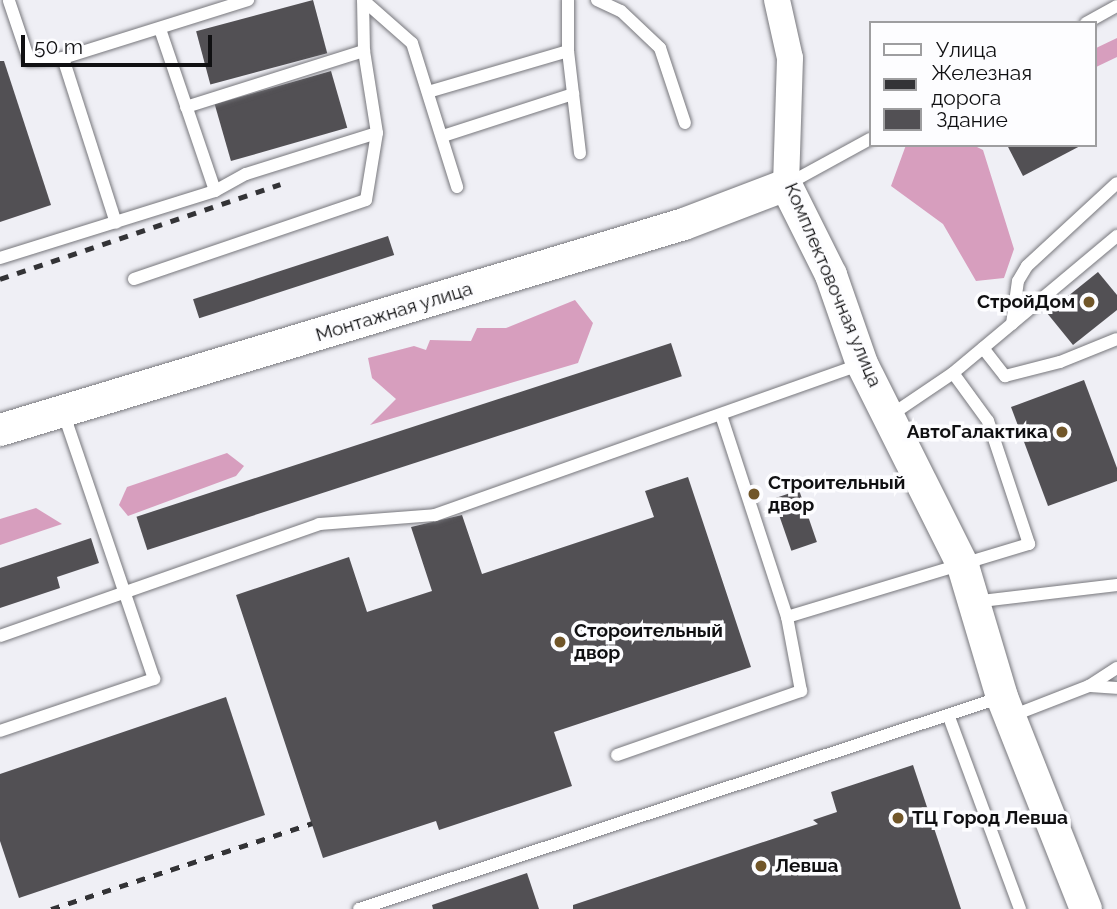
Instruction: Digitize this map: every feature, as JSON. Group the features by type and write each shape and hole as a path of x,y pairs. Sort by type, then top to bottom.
{"street":[{"name":"Комплектовочная улица","path":"777,0 790,58 786,185 831,275 862,363 891,415 962,566 1005,707 1086,909"},
{"name":"Монтажная улица","path":"0,430 684,224 786,185"}],"lane":[{"path":"8,1 29,60 63,58 248,0"},
{"path":"134,279 366,200 377,133 364,51 363,0"},
{"path":"363,0 412,43 457,187"},
{"path":"568,0 568,51 580,153"},
{"path":"597,0 621,11 660,48 685,123"},
{"path":"1090,21 1117,6"},
{"path":"160,29 215,191"},
{"path":"186,107 364,51"},
{"path":"428,92 568,51"},
{"path":"63,58 116,223"},
{"path":"443,136 573,94"},
{"path":"0,258 215,191 246,174 377,133"},
{"path":"786,185 869,140"},
{"path":"1012,324 1018,281 1027,266 1117,183"},
{"path":"891,415 953,373 1117,236"},
{"path":"983,348 1005,376 1060,362 1117,339"},
{"path":"0,636 320,524 435,515 862,363"},
{"path":"787,617 1029,544 988,421 953,373"},
{"path":"0,731 154,679 62,412"},
{"path":"617,755 801,691 787,617 721,415"},
{"path":"973,602 1117,585"},
{"path":"1089,686 1117,668"},
{"path":"359,909 949,717 1005,707 1089,686 1117,688"},
{"path":"949,717 1020,909"}],"shaded area":[{"path":"1117,38 1117,57 1096,67 1096,48"},
{"path":"905,147 977,147 983,150 1014,249 1004,278 976,281 943,224 891,186"},
{"path":"575,300 593,323 578,363 370,425 396,399 372,378 368,358 414,346 426,350 430,340 471,341 477,328 506,328"},
{"path":"227,453 244,466 236,476 128,516 119,505 127,487"},
{"path":"36,508 62,524 0,545 0,519"}],"building":[{"path":"313,0 327,53 210,84 196,31"},
{"path":"0,61 4,61 51,205 0,222"},
{"path":"331,71 347,128 231,161 215,104"},
{"path":"1008,147 1078,147 1023,176"},
{"path":"388,236 394,255 199,318 193,299"},
{"name":"СтройДом","path":"1098,272 1117,295 1117,310 1073,345 1047,313"},
{"path":"671,343 682,376 147,550 137,517"},
{"name":"АвтоГалактика","path":"1084,380 1117,468 1117,481 1048,506 1011,407"},
{"name":"Стороительный двор","path":"688,477 751,667 554,732 572,786 439,830 436,821 323,858 236,595 349,557 367,612 432,591 411,527 462,515 482,574 654,517 645,491"},
{"path":"799,490 817,542 791,551 773,499"},
{"path":"91,538 99,563 57,577 60,588 0,608 0,568"},
{"path":"226,697 265,815 19,898 0,841 0,774"},
{"path":"913,765 961,909 573,909 573,905 818,824 813,820 837,812 831,792"},
{"path":"527,873 539,909 433,909 432,905"}],"railway":[{"path":"0,279 280,184"},
{"path":"51,909 312,823"}],"place":[{"name":"СтройДом","path":"1089,302"},
{"name":"АвтоГалактика","path":"1062,432"},
{"name":"Строительный двор","path":"754,494"},
{"name":"Стороительный двор","path":"560,642"},
{"name":"ТЦ Город Левша","path":"898,818"},
{"name":"Левша","path":"761,866"}]}
